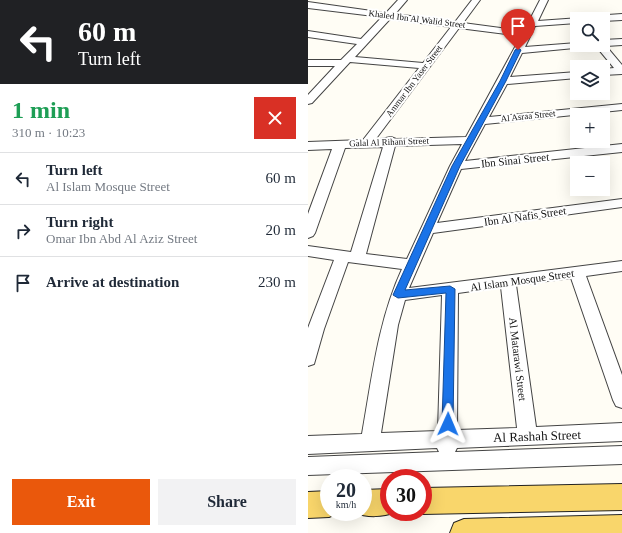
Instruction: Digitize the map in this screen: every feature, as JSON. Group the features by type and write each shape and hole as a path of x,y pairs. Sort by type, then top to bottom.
{"main road":[{"path":"432,501 622,497"},
{"path":"308,505 320,504"},
{"path":"464,533 622,529"}],"street":[{"path":"308,100 404,0"},
{"name":"Ammar Ibn Yaser Street","path":"367,143 476,0"},
{"path":"370,442 390,325 398,295 410,265 456,166 469,140 503,81 544,0"},
{"name":"Khaled Ibn Al Walid Street","path":"308,5 457,24 529,29 570,21"},
{"path":"610,17 622,16"},
{"path":"308,34 364,42"},
{"path":"610,43 622,42"},
{"path":"518,50 570,46"},
{"path":"606,52 622,70"},
{"path":"308,63 346,61 426,66"},
{"path":"610,71 622,70"},
{"path":"503,81 570,75"},
{"name":"Al Asraa Street","path":"481,121 622,107"},
{"name":"Galal Al Rihani Street","path":"308,146 469,140"},
{"path":"308,359 316,329 350,257 391,142"},
{"path":"308,233 340,144"},
{"name":"Ibn Sinai Street","path":"456,166 622,148"},
{"name":"Ibn Al Nafis Street","path":"427,229 622,203"},
{"path":"308,251 410,265"},
{"name":"Al Islam Mosque Street","path":"398,295 508,282 622,266"},
{"path":"577,272 622,400"},
{"name":"Al Matarawi Street","path":"508,282 528,436"},
{"path":"447,460 450,289"},
{"name":"Al Rashah Street","path":"308,445 622,432"},
{"path":"308,466 622,455"}],"route":[{"path":"448,424 450,289 398,295 410,265 456,166 469,140 503,81 518,50"}]}
